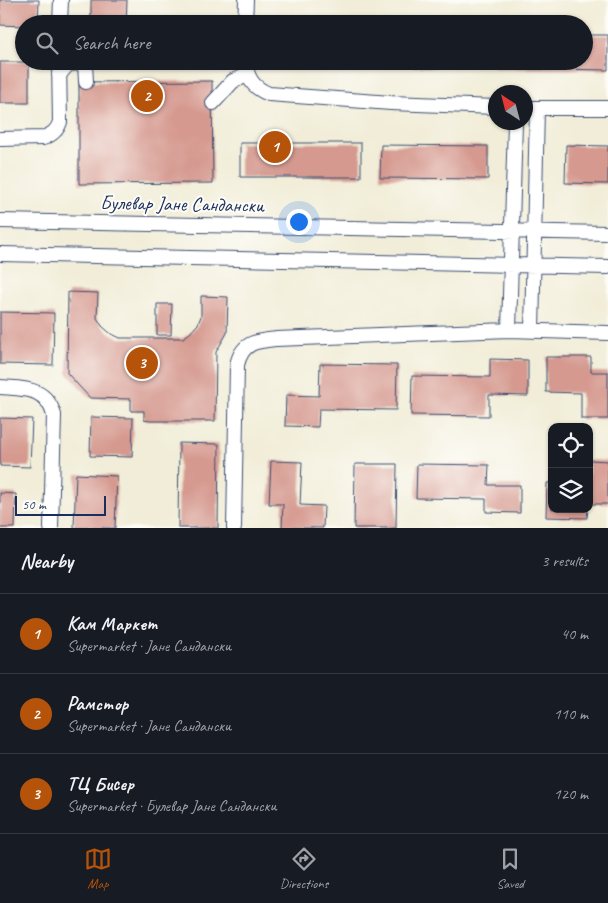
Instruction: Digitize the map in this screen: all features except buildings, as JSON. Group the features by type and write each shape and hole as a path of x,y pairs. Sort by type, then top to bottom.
{"street":[{"path":"60,15 61,0"},
{"path":"245,15 246,0"},
{"path":"0,139 42,138 54,132 60,122 59,70"},
{"path":"85,70 86,82"},
{"path":"212,103 244,70"},
{"path":"247,70 253,84 260,91 270,94 390,103 488,107"},
{"path":"533,108 608,108"},
{"path":"509,330 516,130"},
{"path":"532,130 535,233 532,330"},
{"name":"Булевар Јане Сандански","path":"0,221 608,233"},
{"path":"0,254 608,267"},
{"path":"234,528 239,356 244,348 255,342 276,339 509,330 608,333"},
{"path":"0,387 31,390 40,394 51,404 54,415 51,528"}],"place":[{"name":"Рамстор","path":"147,96"},
{"name":"Кам Маркет","path":"275,147"},
{"name":"ТЦ Бисер","path":"142,363"}]}
